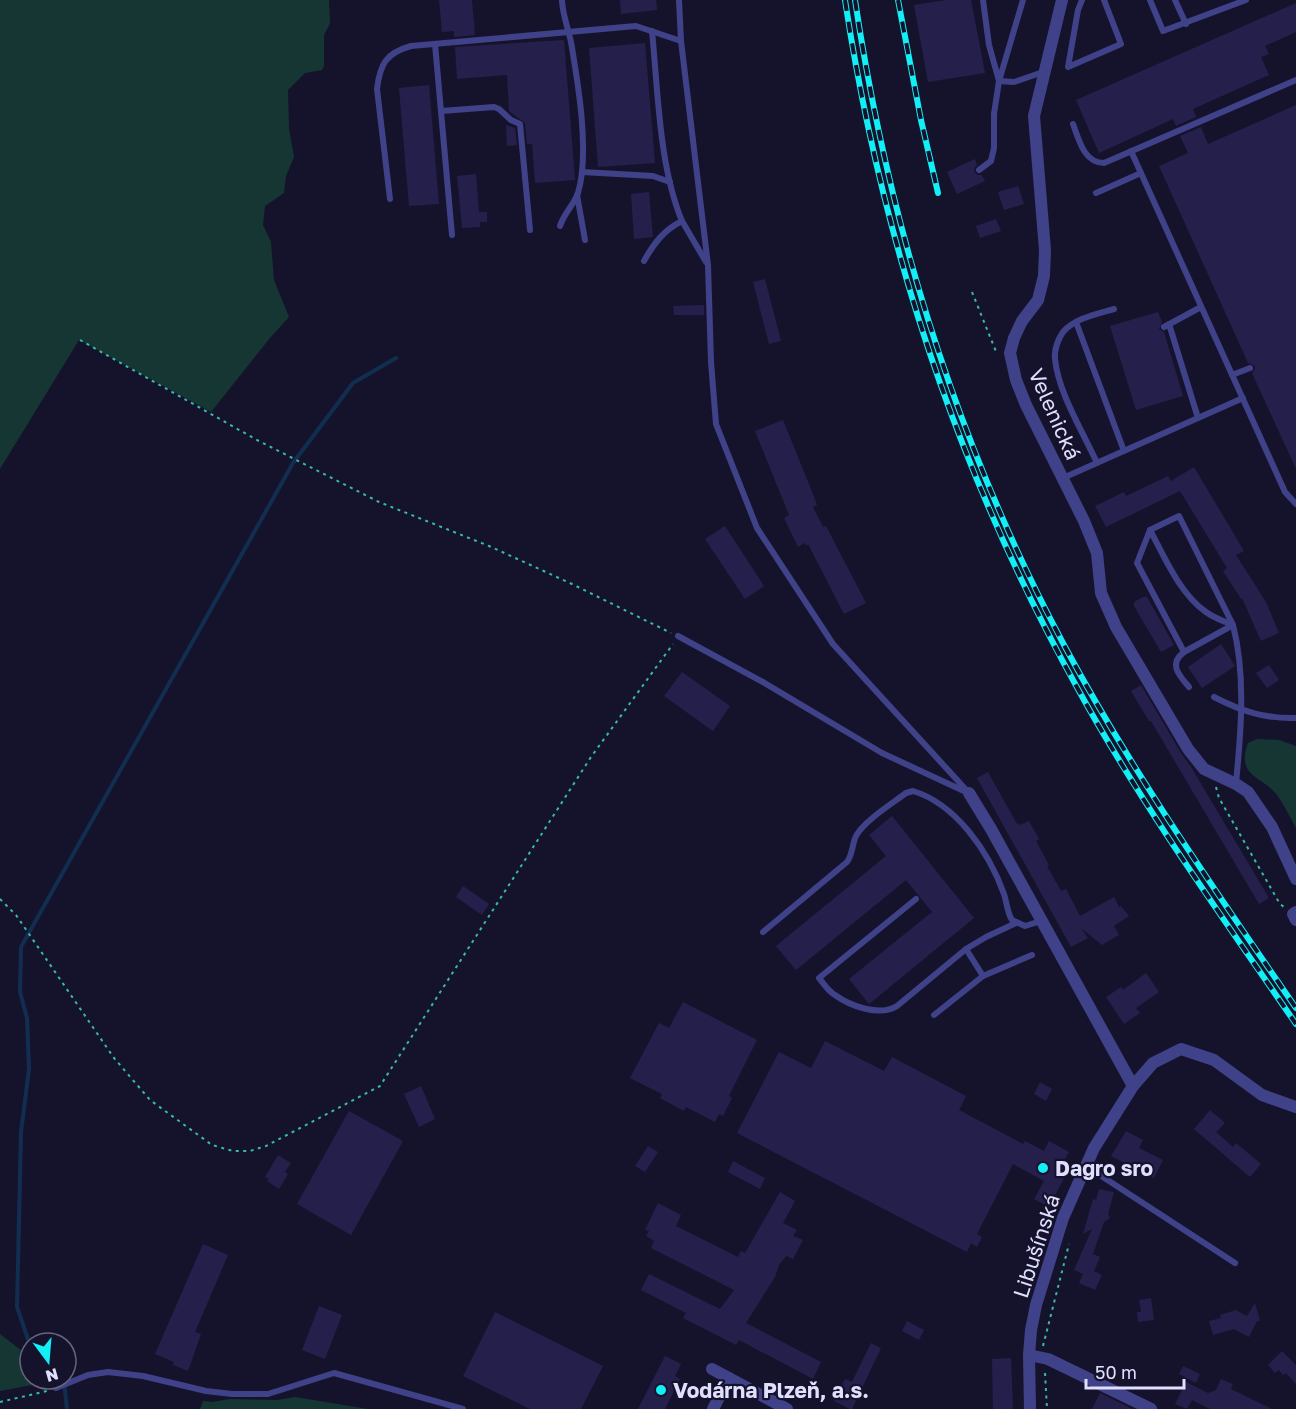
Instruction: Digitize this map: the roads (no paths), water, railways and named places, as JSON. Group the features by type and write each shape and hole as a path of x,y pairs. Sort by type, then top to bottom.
{"street":[{"name":"Velenická","path":"1062,0 1034,116 1045,250 1044,276 1038,300 1022,321 1014,338 1010,353 1016,380 1097,553 1101,593 1116,627 1188,749 1204,770 1248,792 1272,827 1296,879"},
{"path":"969,793 1133,1086"},
{"name":"Libušínská","path":"1030,1409 1029,1355 1036,1305 1063,1218 1094,1148 1133,1086 1153,1063 1181,1049 1214,1060 1262,1095 1296,1107"},
{"path":"1029,1355 1045,1359 1151,1409"},
{"path":"712,1369 787,1409"},
{"path":"713,1409 729,1378"}],"lane":[{"path":"679,0 681,41 708,266 711,362 716,424 757,528 833,645 969,793"},
{"path":"983,0 989,45 999,81"},
{"path":"980,170 991,161 999,81 1023,0"},
{"path":"1082,0 1078,10 1068,67 1121,44 1104,0"},
{"path":"1150,0 1163,31 1246,0"},
{"path":"1174,0 1186,24"},
{"path":"560,226 563,216 577,195 582,172 582,126 573,54 563,19 562,1"},
{"path":"390,200 377,89 378,76 383,64 398,50 411,46 636,26 681,41"},
{"path":"652,31 670,182 682,221 708,266"},
{"path":"435,44 452,235"},
{"path":"999,81 1014,82 1044,72"},
{"path":"1073,124 1083,149 1090,159 1097,163 1104,163 1296,80"},
{"path":"441,111 494,107 520,124 530,230"},
{"path":"1131,151 1285,492 1296,504"},
{"path":"582,172 653,177 670,182"},
{"path":"1096,193 1141,173"},
{"path":"577,195 585,240"},
{"path":"644,261 655,242 672,226 682,221"},
{"path":"1198,418 1182,379 1166,326 1202,307"},
{"path":"1097,463 1067,399 1054,357 1057,344 1064,332 1076,322 1114,309"},
{"path":"1076,322 1124,451"},
{"path":"1232,375 1250,368"},
{"path":"1063,478 1243,398"},
{"path":"1184,652 1137,563 1150,530 1179,516 1233,625 1238,644 1241,737 1236,784"},
{"path":"1150,530 1180,583 1194,601 1207,613 1233,625"},
{"path":"1189,687 1176,670 1175,662 1178,656 1233,625"},
{"path":"678,636 763,682 882,753 969,793"},
{"path":"1214,697 1240,710 1279,718 1296,718"},
{"path":"763,932 847,862 852,854 855,838 862,829 906,792 913,791 955,815 969,830 1004,893 1010,918 1016,923 1030,925 1042,921"},
{"path":"916,899 819,978 832,994 853,1005 889,1010 897,1006 966,949 1016,923"},
{"path":"966,949 983,976"},
{"path":"934,1015 983,976 1032,954"},
{"path":"1086,1166 1235,1263"},
{"path":"78,1379 108,1372 143,1376 206,1391 268,1394 333,1373 463,1409"}],"waterway":[{"path":"25,1331 17,1307 21,1132 29,1069 27,1018 20,992 21,947 293,463 353,383 396,358"},
{"path":"65,1391 67,1409"}],"railway":[{"path":"845,0 880,180 904,269 931,356 962,442 997,526 1036,610 1079,691 1129,777 1296,1024"},
{"path":"855,0 869,84 908,250 932,332 991,491 1026,569 1090,692 1175,830 1296,1008"},
{"path":"898,0 921,120 938,193"}],"place":[{"name":"Dagro sro","path":"1043,1168"},
{"name":"Vodárna Plzeň, a.s.","path":"661,1390"}]}
